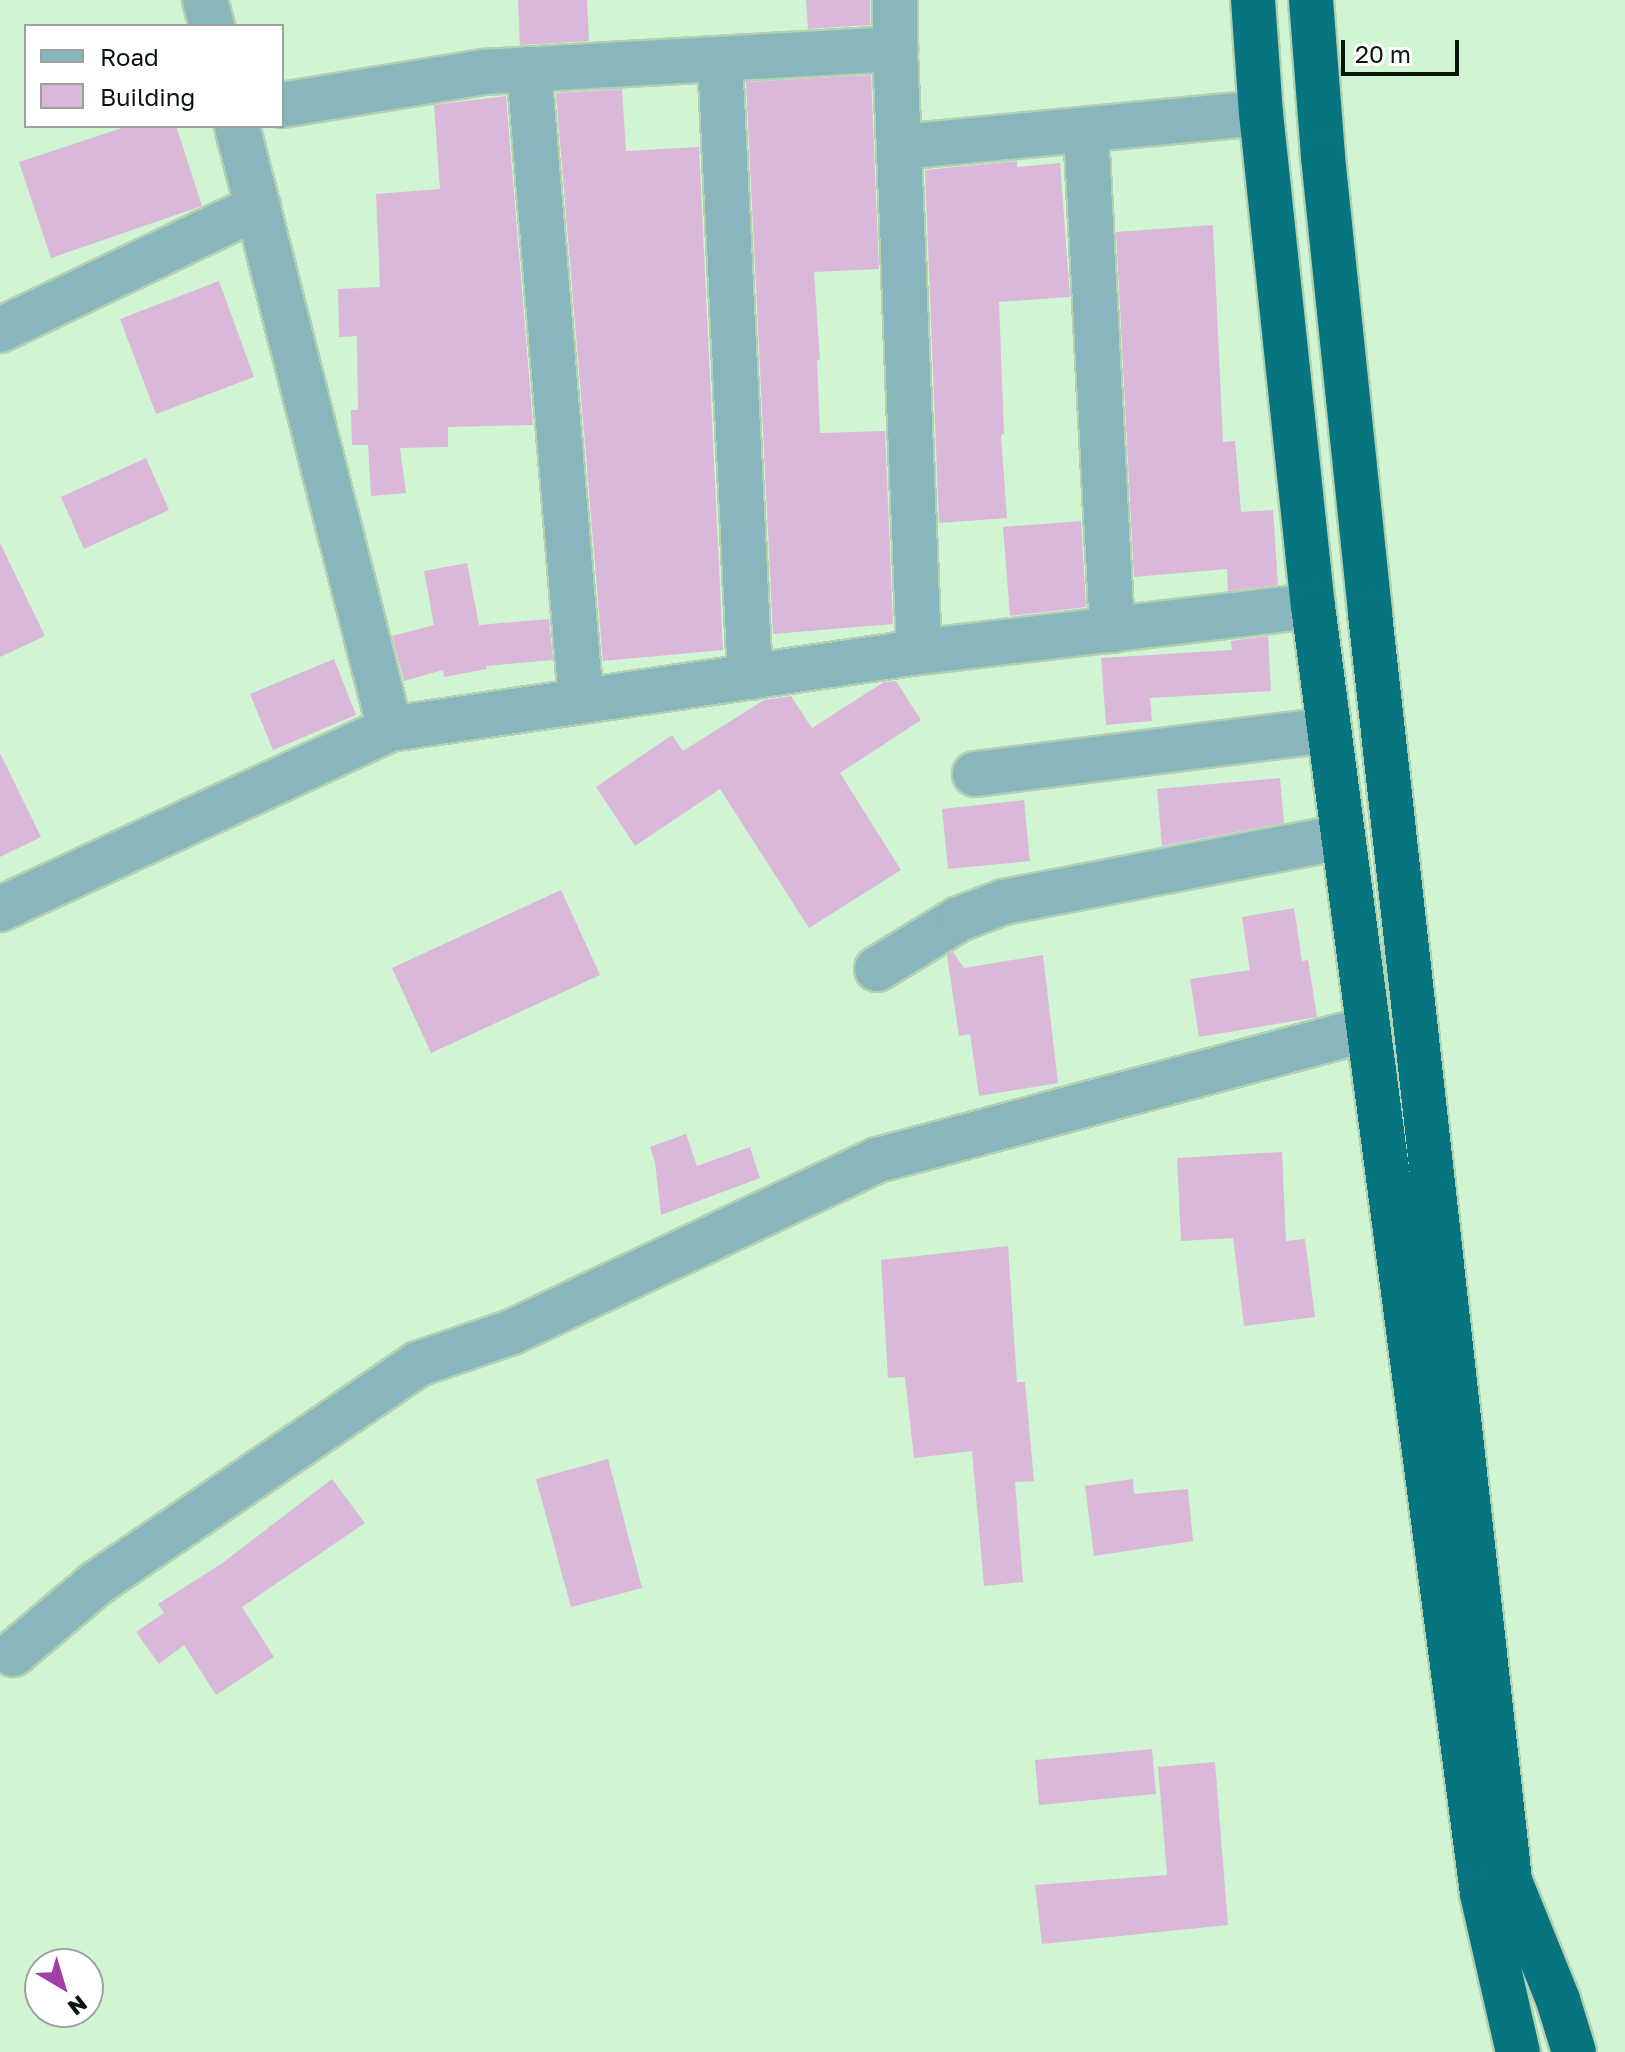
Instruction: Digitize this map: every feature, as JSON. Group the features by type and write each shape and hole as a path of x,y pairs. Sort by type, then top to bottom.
{"highway":[{"path":"1253,0 1261,113 1329,730 1482,1894 1518,2052"},
{"path":"1311,0 1323,157 1370,614 1510,1881 1558,2000 1574,2052"}],"street":[{"path":"205,0 211,24"},
{"path":"895,0 919,652"},
{"path":"284,105 483,72 895,49"},
{"path":"720,59 750,677"},
{"path":"529,69 581,701"},
{"path":"900,147 1261,113"},
{"path":"238,128 390,729"},
{"path":"1086,130 1112,630"},
{"path":"0,330 258,207"},
{"path":"0,909 390,729 919,652 1313,606"},
{"path":"975,774 1329,730"},
{"path":"877,969 959,919 1004,902 1343,837"},
{"path":"13,1654 97,1583 418,1364 512,1332 878,1160 1368,1029"}],"building":[{"path":"518,0 587,0 589,41 520,45"},
{"path":"806,0 870,0 870,25 808,29"},
{"path":"871,75 879,269 814,272 820,360 817,360 820,433 885,431 893,624 773,634 746,82"},
{"path":"622,89 626,151 699,147 723,650 603,661 556,93"},
{"path":"506,96 533,425 448,427 448,447 400,448 406,493 371,496 368,445 352,445 351,410 358,410 357,336 339,337 338,289 380,287 376,194 440,189 434,105"},
{"path":"122,128 177,128 202,206 51,258 19,162"},
{"path":"1017,161 1017,167 1060,163 1070,297 999,302 1004,434 1001,435 1007,518 939,523 925,170"},
{"path":"1213,225 1223,442 1235,441 1241,512 1273,510 1278,585 1228,591 1227,569 1134,577 1116,232"},
{"path":"219,281 254,377 156,414 120,319"},
{"path":"146,458 169,510 84,549 61,497"},
{"path":"1081,521 1086,607 1010,616 1003,527"},
{"path":"0,543 45,636 0,657"},
{"path":"467,563 479,625 549,619 553,660 486,666 487,669 444,677 443,670 404,681 392,636 434,625 424,571"},
{"path":"1268,636 1271,691 1150,698 1152,721 1106,725 1101,658 1232,650 1231,641"},
{"path":"334,659 356,715 273,750 250,694"},
{"path":"896,681 921,720 840,773 901,870 809,928 720,789 635,846 596,787 672,735 683,751 764,700 791,696 812,728 884,682"},
{"path":"0,753 41,837 0,857"},
{"path":"1280,778 1284,823 1162,846 1157,789"},
{"path":"1024,800 1030,861 948,869 942,809"},
{"path":"561,890 600,975 431,1053 392,968"},
{"path":"1294,908 1302,961 1308,960 1317,1017 1199,1037 1190,979 1250,970 1242,917"},
{"path":"953,952 964,968 1043,955 1058,1083 979,1096 970,1034 959,1036 947,955"},
{"path":"686,1134 697,1166 750,1147 760,1178 661,1215 655,1162 650,1147"},
{"path":"1282,1152 1286,1241 1305,1239 1315,1317 1244,1326 1233,1238 1181,1241 1177,1158"},
{"path":"1008,1246 1017,1382 1025,1382 1034,1481 1015,1482 1023,1582 984,1586 972,1451 914,1458 905,1377 888,1378 881,1260"},
{"path":"608,1459 642,1588 571,1607 536,1479"},
{"path":"332,1479 365,1523 242,1607 274,1657 216,1695 184,1645 159,1664 136,1632 164,1613 158,1604 221,1564"},
{"path":"1133,1479 1134,1494 1188,1489 1193,1541 1094,1556 1085,1486"},
{"path":"1152,1749 1156,1794 1039,1805 1035,1760"},
{"path":"1215,1762 1228,1925 1042,1944 1035,1885 1167,1875 1158,1767"}]}
